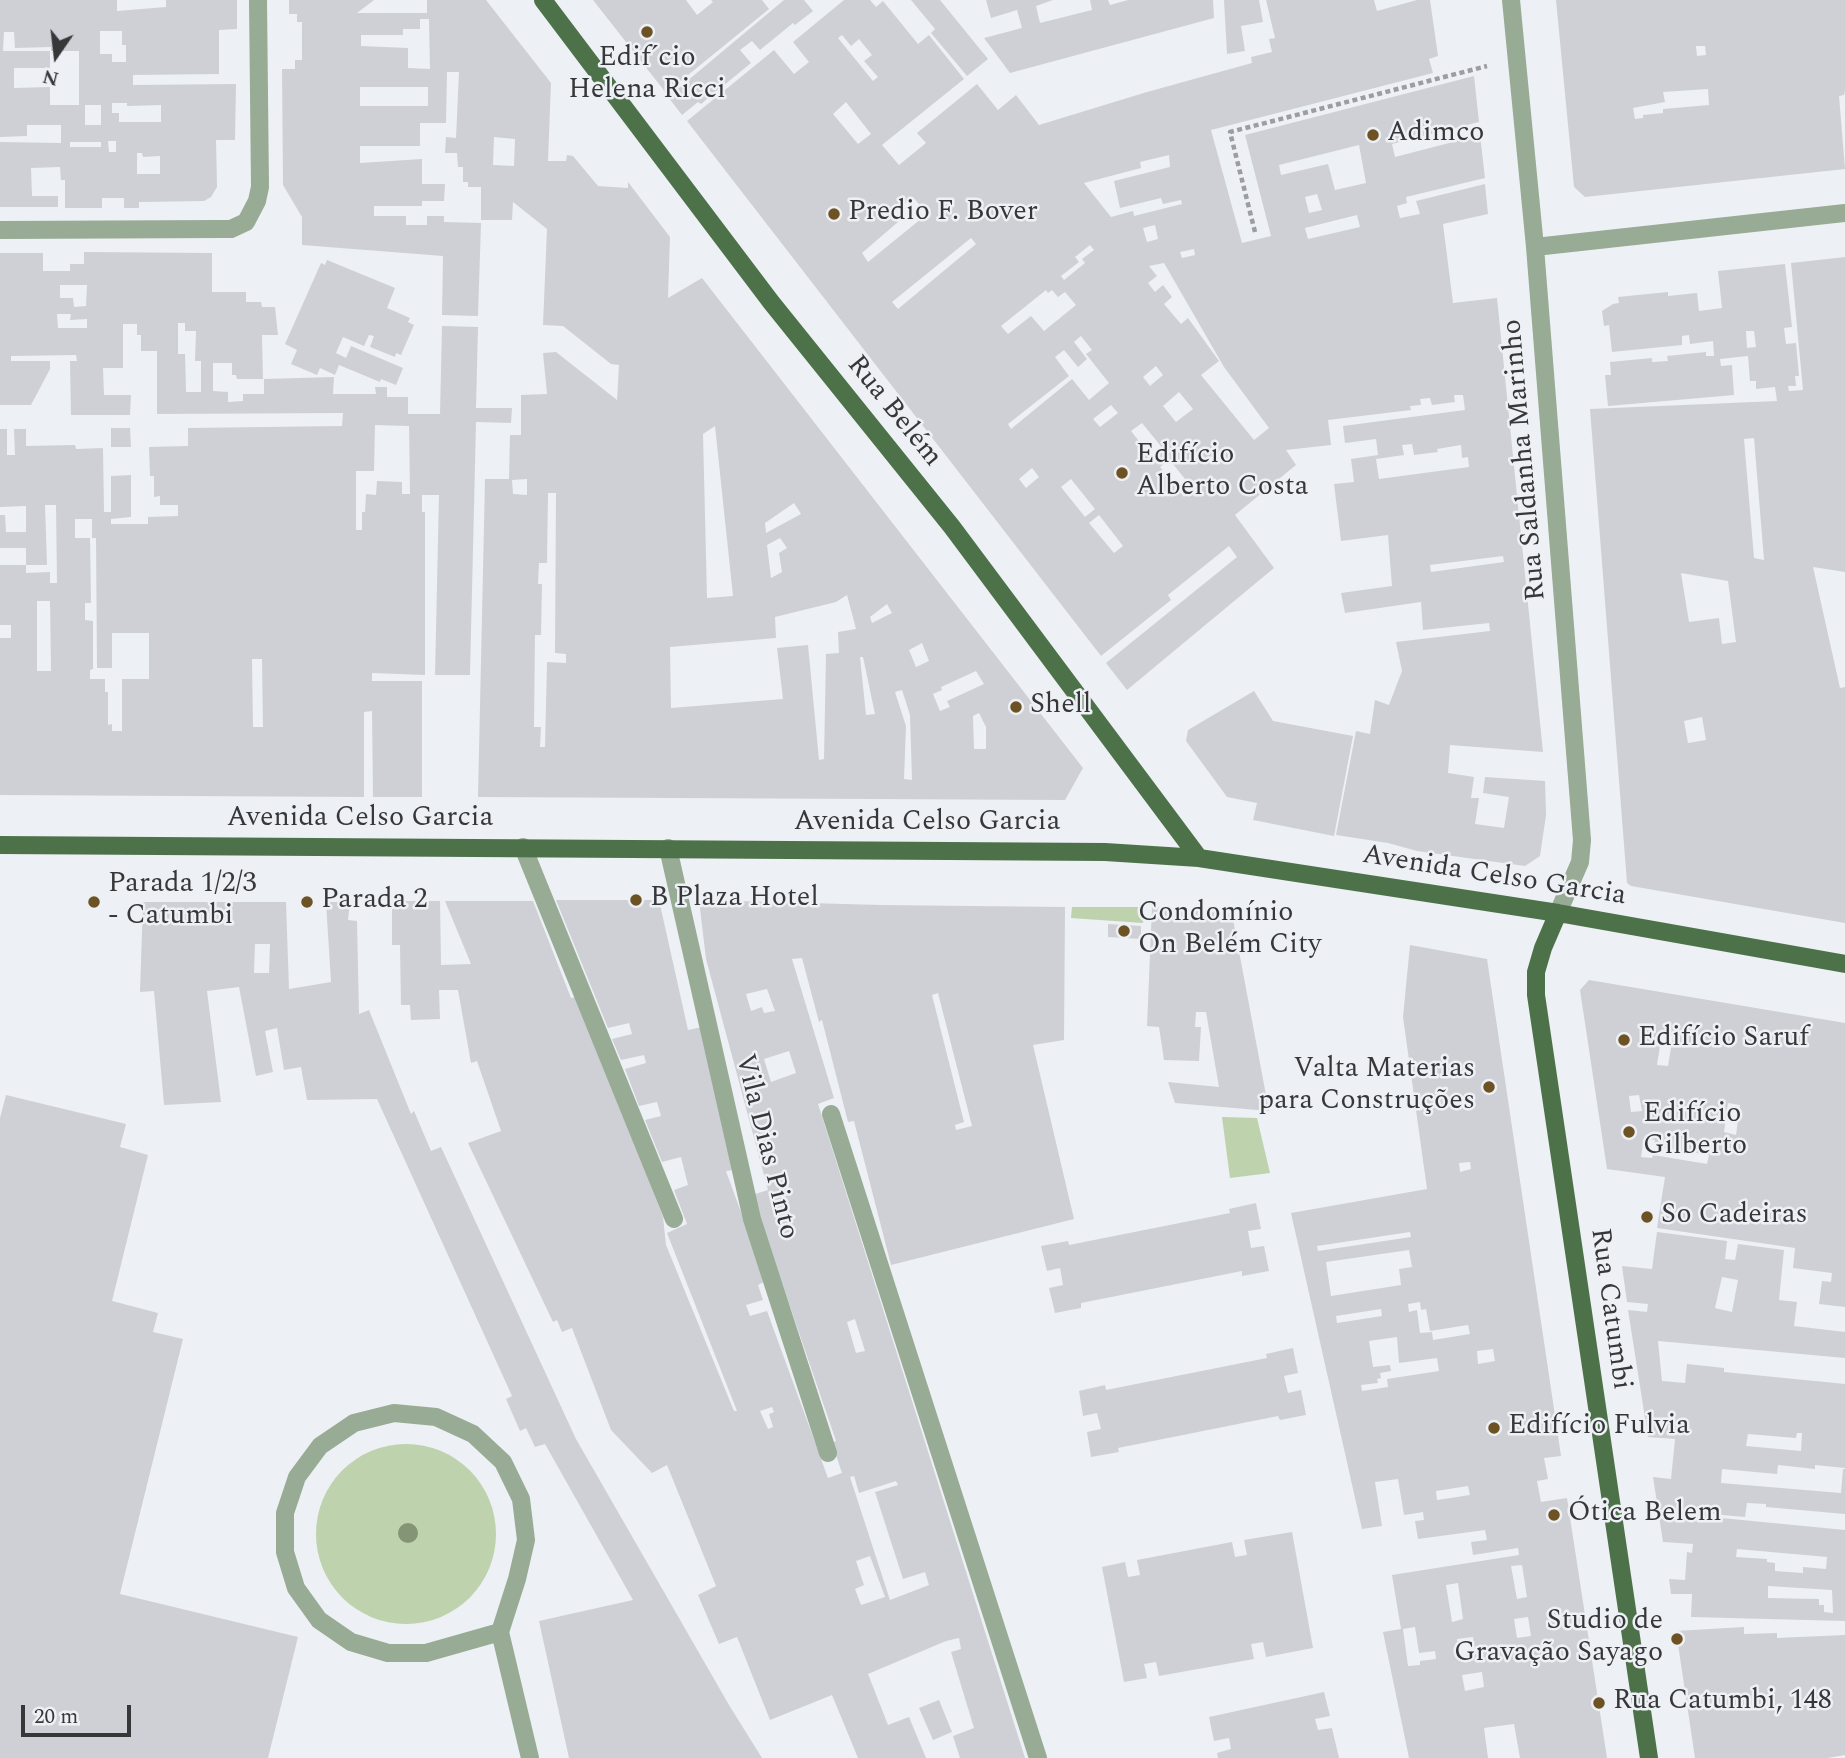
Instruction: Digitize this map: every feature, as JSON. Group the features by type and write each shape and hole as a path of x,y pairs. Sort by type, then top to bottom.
{"main road":[{"name":"Rua Belém","path":"543,0 771,302 952,527 1199,858"},
{"name":"Avenida Celso Garcia","path":"0,845 1105,852 1199,858 1558,913 1845,964"},
{"name":"Rua Catumbi","path":"1558,913 1539,960 1536,995 1649,1758"}],"street":[{"path":"0,230 232,229 246,222 254,208 260,187 258,0"},
{"name":"Rua Saldanha Marinho","path":"1511,0 1535,247 1582,840 1580,862 1558,913"},
{"path":"1535,247 1845,213"},
{"path":"523,847 674,1219"},
{"name":"Vila Dias Pinto","path":"668,848 752,1219 828,1453"},
{"path":"831,1114 1038,1758"},
{"path":"500,1632 426,1653 388,1653 351,1642 319,1620 296,1588 285,1552 285,1513 297,1477 320,1447 354,1423 394,1413 436,1417 473,1434 503,1462 521,1499 526,1540 517,1580 500,1632 530,1758"}],"path":[{"path":"1255,232 1230,132 1487,66"}],"green space":[{"path":"1072,907 1144,907 1143,923 1071,918"},
{"path":"1222,1117 1257,1118 1270,1173 1230,1178"},
{"path":"406,1444 440,1451 469,1471 489,1500 496,1534 489,1568 469,1597 440,1617 406,1624 372,1617 343,1597 323,1568 316,1534 323,1500 343,1471 372,1451"}],"building":[{"path":"0,0 117,0 117,11 166,7 166,0 237,0 237,29 219,30 219,74 133,75 133,85 236,84 235,140 216,140 217,187 211,197 204,201 139,202 139,208 124,208 124,198 102,198 102,208 65,208 65,180 61,180 60,167 31,168 32,196 58,196 58,207 0,207 0,142 61,143 61,125 27,125 27,136 0,137","holes":["100,31 122,31 122,45 126,45 126,62 112,62 112,54 100,54","4,32 14,32 15,48 51,47 51,51 79,51 79,105 50,105 50,87 14,88 14,68 50,68 50,51 3,51","112,103 127,103 127,106 161,105 161,122 119,122 119,113 112,113","85,105 101,105 101,125 85,125","108,141 116,141 116,152 109,152","70,142 101,142 101,147 70,147","137,153 142,153 143,157 160,156 160,174 137,174"]},
{"path":"289,0 374,0 357,13 427,13 427,0 486,0 551,83 548,161 566,161 567,155 573,156 598,186 628,188 628,182 670,237 668,298 702,278 1083,768 1065,800 478,797 485,479 509,479 510,435 521,435 521,395 547,394 543,353 556,352 617,400 619,365 611,364 563,326 543,325 547,229 513,202 512,220 481,220 481,187 468,187 468,182 463,182 463,167 458,167 457,153 445,153 446,137 456,138 459,72 447,72 446,123 420,123 420,146 360,146 360,163 422,159 422,184 445,184 444,201 422,201 422,206 374,206 374,216 406,216 406,225 427,225 427,216 444,216 444,222 481,223 478,316 442,315 443,256 302,245 302,217 283,185 282,69 295,69 295,60 302,60 302,22 297,22 297,14 289,14","holes":["420,19 429,19 430,69 408,68 408,48 361,46 361,35 403,35 403,29 420,29","360,87 428,87 428,106 360,106","494,137 515,139 514,166 493,165","715,426 733,596 707,598 703,434","527,479 527,495 513,494 512,480","548,493 556,493 555,653 566,654 566,663 547,662 545,747 540,747 541,727 534,727 535,635 541,635 542,584 538,584 539,563 547,563","794,503 801,514 766,533 765,523","780,538 787,548 779,553 782,572 771,578 767,545","847,595 856,629 838,632 839,653 826,654 824,759 819,760 808,645 777,648 783,699 671,708 670,647 776,638 775,617 836,602","887,604 892,613 872,623 870,617","922,643 929,661 916,667 909,650","860,657 863,657 875,714 866,715","976,671 984,684 947,701 950,707 940,711 933,694 942,690 941,687","902,690 910,715 912,780 904,779 906,726 895,692","979,713 986,727 986,749 974,749 973,716"]},
{"path":"593,0 686,0 697,15 713,2 711,0 762,0 769,9 666,93"},
{"path":"784,0 804,0 813,11 795,25 793,23 760,50 752,41 740,50 751,63 701,104 698,102 682,115 668,97"},
{"path":"844,0 870,0 876,7 883,1 918,44 929,35 964,79 882,145 899,165 926,143 917,133 977,84 998,110 1016,95 1039,125 1252,63 1251,57 1272,52 1269,39 1275,38 1266,0 1374,0 1377,11 1417,0 1430,0 1438,56 1429,59 1433,73 1211,130 1242,243 1271,236 1245,135 1474,76 1479,122 1392,144 1395,157 1480,135 1485,178 1406,197 1407,203 1397,206 1400,218 1420,214 1416,201 1485,184 1488,214 1443,224 1453,303 1497,298 1543,752 1450,745 1448,773 1474,777 1471,798 1479,798 1475,824 1504,828 1509,797 1483,793 1485,777 1545,781 1546,815 1540,856 1525,866 1417,851 1388,843 1336,835 1356,731 1370,734 1375,700 1389,705 1402,671 1396,642 1490,631 1489,623 1423,630 1421,602 1345,613 1341,593 1392,586 1388,535 1341,541 1334,484 1354,482 1351,459 1378,455 1376,439 1345,443 1343,426 1465,410 1463,395 1454,395 1455,402 1432,405 1430,398 1420,399 1421,405 1410,406 1411,410 1328,420 1331,445 1286,450 1296,465 1235,515 1274,568 1127,690 1106,663 1237,557 1229,546 1168,595 1171,600 1101,656 687,121 774,50 794,74 809,62 793,42","holes":["842,35 851,46 859,39 872,55 864,61 878,77 873,81 838,38","846,102 871,134 858,144 833,114","1359,145 1366,183 1335,190 1328,164 1281,175 1279,165","1169,155 1170,167 1114,181 1120,208 1161,198 1163,204 1181,200 1182,204 1134,216 1133,211 1111,217 1084,183 1141,168 1140,162","1317,194 1322,210 1309,213 1305,197","913,197 927,214 868,262 862,253 898,222 892,214","1357,215 1360,227 1308,239 1305,228","1155,225 1158,239 1147,242 1143,228","971,238 976,244 898,309 892,302","1090,245 1094,250 1082,259 1085,263 1064,280 1061,276 1079,262 1075,257","1194,249 1195,255 1182,258 1180,252","1164,263 1224,367 1269,428 1254,440 1201,375 1219,361 1188,318 1181,324 1164,304 1172,297 1163,285 1155,292 1148,283 1157,276 1149,266","1046,290 1048,293 1052,290 1058,297 1065,292 1076,305 1044,331 1031,316 1008,334 1001,326","1081,336 1092,350 1086,354 1109,383 1089,400 1072,379 1011,429 1008,424 1069,376 1055,357 1064,350 1078,367 1087,359 1074,342","1156,366 1163,375 1150,386 1143,377","1179,392 1193,409 1176,422 1163,406","1111,405 1118,413 1100,427 1093,419","1142,423 1164,450 1153,459 1131,431","1412,444 1414,455 1461,445 1462,458 1468,457 1469,467 1379,479 1376,459 1404,455 1402,445","1169,459 1193,489 1184,497 1160,467","1032,468 1039,477 1026,488 1019,479","1071,479 1095,509 1085,517 1061,487","1099,515 1123,546 1114,553 1089,523","1503,556 1504,562 1431,572 1430,565"]},
{"path":"911,0 940,0 988,59 967,76 931,33 935,29"},
{"path":"986,0 1053,0 1036,6 1040,23 1092,10 1090,0 1108,0 1110,5 1128,0 1213,0 1214,18 1010,73 984,38 1022,28 1017,10 991,18"},
{"path":"1224,0 1259,0 1263,22 1241,26 1245,51 1227,54"},
{"path":"1556,0 1845,0 1845,91 1844,95 1839,96 1845,169 1585,197 1574,187","holes":["1696,46 1705,46 1706,55 1697,56","1708,89 1709,105 1663,109 1663,113 1643,115 1643,118 1635,119 1633,108 1665,102 1663,92"]},
{"path":"84,252 212,253 212,292 246,292 246,302 261,302 262,307 275,307 278,335 262,335 263,379 237,379 236,375 232,375 232,363 213,363 213,391 228,392 228,402 243,401 243,394 264,394 264,379 334,377 333,394 376,394 375,387 387,387 387,397 408,397 408,414 440,414 442,326 478,327 476,408 512,408 511,423 476,422 470,675 435,675 439,495 422,495 422,512 425,512 425,675 372,673 372,681 422,681 422,797 373,797 372,711 364,712 364,797 0,795 0,638 11,638 11,625 0,625 0,565 26,565 26,548 0,548 0,515 5,515 6,532 26,532 26,506 0,507 0,429 7,429 7,455 15,455 14,429 26,429 26,446 75,445 76,449 103,448 104,512 111,512 111,476 131,475 131,517 111,519 111,524 148,524 148,517 178,516 178,505 160,505 160,496 154,497 149,447 188,446 188,428 342,426 343,413 157,414 157,351 141,351 141,335 137,335 137,324 123,324 123,368 103,368 104,395 131,395 130,415 71,415 70,361 77,361 76,355 11,356 11,361 50,361 50,369 31,405 0,405 0,253 43,253 43,271 70,271 70,264 84,264","holes":["60,285 87,285 86,306 74,307 73,298 60,298","57,314 71,314 70,320 87,319 87,328 58,328","178,323 185,323 185,331 196,331 195,361 201,361 201,392 186,392 185,354 178,354","375,425 409,426 410,494 402,494 402,482 377,481 376,495 366,494 362,530 356,530 356,471 374,471","45,505 56,505 57,583 50,583 50,572 26,573 26,565 47,565","75,519 92,519 92,538 96,538 97,668 112,668 112,633 149,633 149,679 122,679 122,731 112,731 112,724 108,725 108,692 105,692 105,679 90,679 90,670 93,669 93,621 85,620 85,603 91,603 90,538 75,538","37,601 50,601 51,671 37,671","252,659 262,659 263,727 253,727"]},
{"path":"1845,257 1845,572 1813,567 1840,688 1845,687 1845,923 1631,886 1627,883 1590,409 1777,401 1775,387 1756,389 1756,381 1750,381 1748,356 1720,359 1721,366 1732,365 1734,395 1608,406 1605,375 1611,375 1610,362 1652,358 1652,362 1668,361 1667,356 1706,352 1706,356 1714,356 1713,341 1690,344 1689,335 1682,336 1682,345 1612,352 1609,325 1604,326 1602,311 1619,303 1618,297 1668,292 1668,296 1697,293 1699,311 1722,308 1718,271 1785,264 1792,327 1784,328 1786,344 1796,343 1799,376 1795,376 1796,386 1788,386 1789,391 1803,390 1791,263","holes":["1746,331 1754,331 1756,347 1747,348","1754,438 1764,560 1754,558 1744,439","1681,573 1728,581 1736,642 1722,644 1719,618 1689,622","1702,717 1706,740 1688,743 1684,721"]},
{"path":"327,260 395,288 387,308 410,318 408,322 414,325 401,355 396,353 395,357 370,347 374,336 369,335 364,346 343,337 336,353 346,358 351,346 403,368 396,385 381,379 380,382 339,365 335,375 320,368 317,375 291,364 297,350 285,344 321,263 325,265"},
{"path":"111,428 130,428 131,447 111,447"},
{"path":"1254,691 1273,721 1353,736 1334,836 1253,820 1257,803 1227,797 1186,741 1188,730"},
{"path":"556,900 659,900 688,1030 702,1027 734,1170 726,1171 766,1281 758,1285 763,1300 746,1305 750,1316 767,1311 828,1478 842,1473 832,1443 836,1441 752,1195 768,1190 706,959 699,900 1065,907 1064,1040 1033,1045 1074,1219 891,1265 854,1121 848,1122 822,1020 819,1022 802,958 792,959 834,1098 818,1104 1025,1758 960,1758 953,1736 974,1728 951,1652 961,1649 959,1638 868,1674 888,1725 909,1717 926,1758 858,1758 832,1695 770,1720 737,1637 719,1644 698,1595 716,1586 667,1465 652,1473 611,1430 572,1328 562,1332 557,1320 553,1322 468,1143 501,1131 477,1061 471,1063 458,990 439,990 440,1019 411,1020 410,1005 401,1005 400,945 392,945 392,901 440,901 441,965 471,964 445,901 533,901 571,998 576,997 663,1217 666,1245 734,1411 737,1411 667,1233 687,1224 674,1190 688,1185 681,1157 662,1162 645,1120 661,1116 657,1102 639,1106 625,1069 646,1063 644,1055 621,1060 612,1039 632,1034 629,1023 608,1028","holes":["767,989 775,1011 764,1013 762,1007 751,1011 746,994","938,993 972,1126 956,1130 955,1125 964,1122 932,995","789,1051 796,1073 771,1082 764,1059","855,1319 865,1351 856,1353 847,1322","772,1407 774,1412 769,1414 773,1427 768,1429 760,1411","854,1476 859,1493 896,1481 898,1485 875,1492 903,1579 925,1572 929,1585 890,1600 850,1477","870,1556 885,1597 861,1605 855,1589 864,1585 856,1561"]},
{"path":"143,902 286,902 289,989 331,982 326,902 350,902 348,920 357,921 359,1014 369,1010 411,1114 414,1111 431,1151 441,1147 576,1439 762,1758 569,1758 539,1621 633,1600 545,1444 535,1447 526,1428 520,1431 506,1399 512,1396 377,1099 307,1100 301,1067 284,1070 277,1028 265,1031 273,1072 256,1076 239,987 207,991 221,1102 164,1105 154,991 140,992","holes":["255,944 270,944 269,973 254,973"]},
{"path":"1152,907 1232,914 1269,1111 1175,1103 1168,1082 1219,1087 1206,1012 1196,1012 1195,1027 1201,1027 1199,1061 1164,1060 1159,1027 1147,1026"},
{"name":"Condomínio On Belém City","path":"1108,924 1141,926 1141,939 1108,937"},
{"path":"1410,945 1487,959 1561,1456 1544,1458 1548,1479 1537,1481 1541,1502 1567,1498 1607,1758 1520,1758 1514,1724 1484,1728 1488,1758 1409,1758 1383,1632 1401,1629 1392,1575 1519,1555 1518,1548 1473,1555 1471,1542 1487,1540 1485,1530 1418,1539 1415,1521 1424,1520 1423,1512 1404,1515 1398,1479 1375,1482 1382,1526 1362,1529 1291,1213 1427,1189 1403,1017","holes":["1470,1162 1471,1169 1460,1172 1459,1163","1410,1232 1411,1237 1318,1251 1317,1246","1409,1250 1412,1267 1399,1269 1401,1285 1331,1296 1326,1262","1420,1302 1421,1310 1426,1309 1430,1331 1468,1325 1470,1334 1433,1340 1432,1332 1420,1333 1417,1310 1409,1312 1408,1304","1381,1309 1382,1316 1337,1323 1336,1316","1397,1337 1399,1363 1437,1358 1439,1371 1387,1379 1388,1387 1362,1391 1361,1385 1378,1383 1380,1373 1391,1371 1390,1365 1373,1367 1369,1341","1493,1349 1495,1361 1478,1364 1477,1351","1468,1486 1470,1495 1437,1500 1436,1491","1522,1565 1527,1597 1517,1599 1511,1566","1458,1583 1463,1619 1452,1622 1446,1585","1528,1617 1531,1636 1517,1638 1514,1619","1415,1627 1419,1653 1435,1651 1436,1659 1420,1661 1420,1665 1408,1666 1403,1629","1473,1637 1475,1654 1460,1657 1457,1639","1482,1672 1484,1687 1465,1691 1462,1675"]},
{"path":"1589,980 1845,1023 1845,1307 1819,1304 1822,1281 1831,1282 1832,1273 1793,1268 1795,1248 1657,1228 1665,1177 1607,1169 1580,990","holes":["1662,1034 1673,1036 1668,1066 1657,1065","1639,1095 1642,1111 1631,1112 1629,1096","1728,1103 1740,1105 1736,1135 1724,1132","1644,1138 1655,1140 1654,1146 1709,1155 1707,1164 1653,1155 1652,1158 1641,1157"]},
{"path":"6,1095 126,1124 120,1147 148,1155 112,1301 158,1313 153,1332 183,1339 120,1594 298,1637 268,1758 0,1758 0,1118"},
{"path":"1256,1203 1261,1229 1248,1231 1251,1248 1264,1246 1269,1271 1242,1276 1242,1271 1081,1303 1081,1308 1055,1313 1049,1288 1063,1285 1060,1268 1047,1271 1041,1246 1068,1241 1069,1245 1230,1213 1229,1209"},
{"path":"1657,1232 1727,1241 1725,1259 1735,1260 1738,1244 1784,1250 1779,1300 1797,1302 1794,1326 1845,1332 1845,1358 1658,1341 1662,1381 1685,1383 1687,1364 1724,1368 1724,1372 1845,1384 1845,1468 1815,1465 1815,1469 1778,1465 1777,1474 1722,1469 1721,1483 1841,1493 1845,1469 1845,1514 1747,1503 1745,1517 1711,1514 1711,1517 1845,1530 1845,1621 1691,1617 1692,1594 1671,1594 1669,1579 1685,1580 1687,1552 1692,1553 1693,1544 1663,1542 1653,1477 1671,1479 1675,1439 1648,1437 1628,1310 1647,1312 1648,1304 1627,1302 1622,1266 1652,1269","holes":["1722,1277 1738,1280 1732,1312 1715,1308","1797,1433 1802,1433 1801,1451 1746,1446 1748,1434 1796,1438","1737,1549 1827,1557 1826,1569 1803,1567 1803,1573 1775,1571 1775,1563 1767,1562 1767,1559 1736,1557","1768,1586 1832,1590 1833,1613 1824,1612 1824,1605 1819,1605 1819,1599 1768,1598"]},
{"path":"1293,1348 1298,1373 1284,1376 1288,1393 1301,1390 1306,1415 1280,1420 1278,1416 1118,1448 1119,1452 1091,1457 1087,1432 1101,1429 1097,1413 1083,1416 1079,1391 1105,1385 1106,1390 1267,1358 1266,1354"},
{"path":"1292,1532 1313,1648 1266,1657 1263,1642 1251,1644 1254,1659 1159,1676 1156,1662 1144,1664 1147,1678 1124,1682 1102,1567 1125,1562 1128,1577 1140,1575 1137,1560 1232,1542 1235,1557 1247,1555 1244,1540"},
{"path":"1744,1627 1744,1634 1777,1633 1777,1638 1845,1635 1845,1755 1827,1758 1695,1758 1676,1631"},
{"path":"1324,1692 1330,1716 1315,1719 1318,1730 1332,1728 1339,1758 1218,1758 1217,1753 1231,1749 1229,1738 1214,1741 1209,1717"},
{"path":"939,1700 952,1732 933,1740 919,1708"}],"place":[{"name":"Edif´cio Helena Ricci","path":"647,32"},
{"name":"Adimco","path":"1373,135"},
{"name":"Predio F. Bover","path":"834,214"},
{"name":"Edifício Alberto Costa","path":"1122,473"},
{"name":"Shell","path":"1016,707"},
{"name":"B Plaza Hotel","path":"636,900"},
{"name":"Parada 1/2/3 - Catumbi","path":"94,902"},
{"name":"Parada 2","path":"307,902"},
{"name":"Condomínio On Belém City","path":"1124,931"},
{"name":"Edifício Saruf","path":"1624,1040"},
{"name":"Valta Materias para Construções","path":"1489,1087"},
{"name":"Edifício Gilberto","path":"1629,1132"},
{"name":"So Cadeiras","path":"1647,1217"},
{"name":"Edifício Fulvia","path":"1494,1428"},
{"name":"Ótica Belem","path":"1554,1515"},
{"name":"Studio de Gravação Sayago","path":"1677,1639"},
{"name":"Rua Catumbi, 148","path":"1599,1703"}]}
